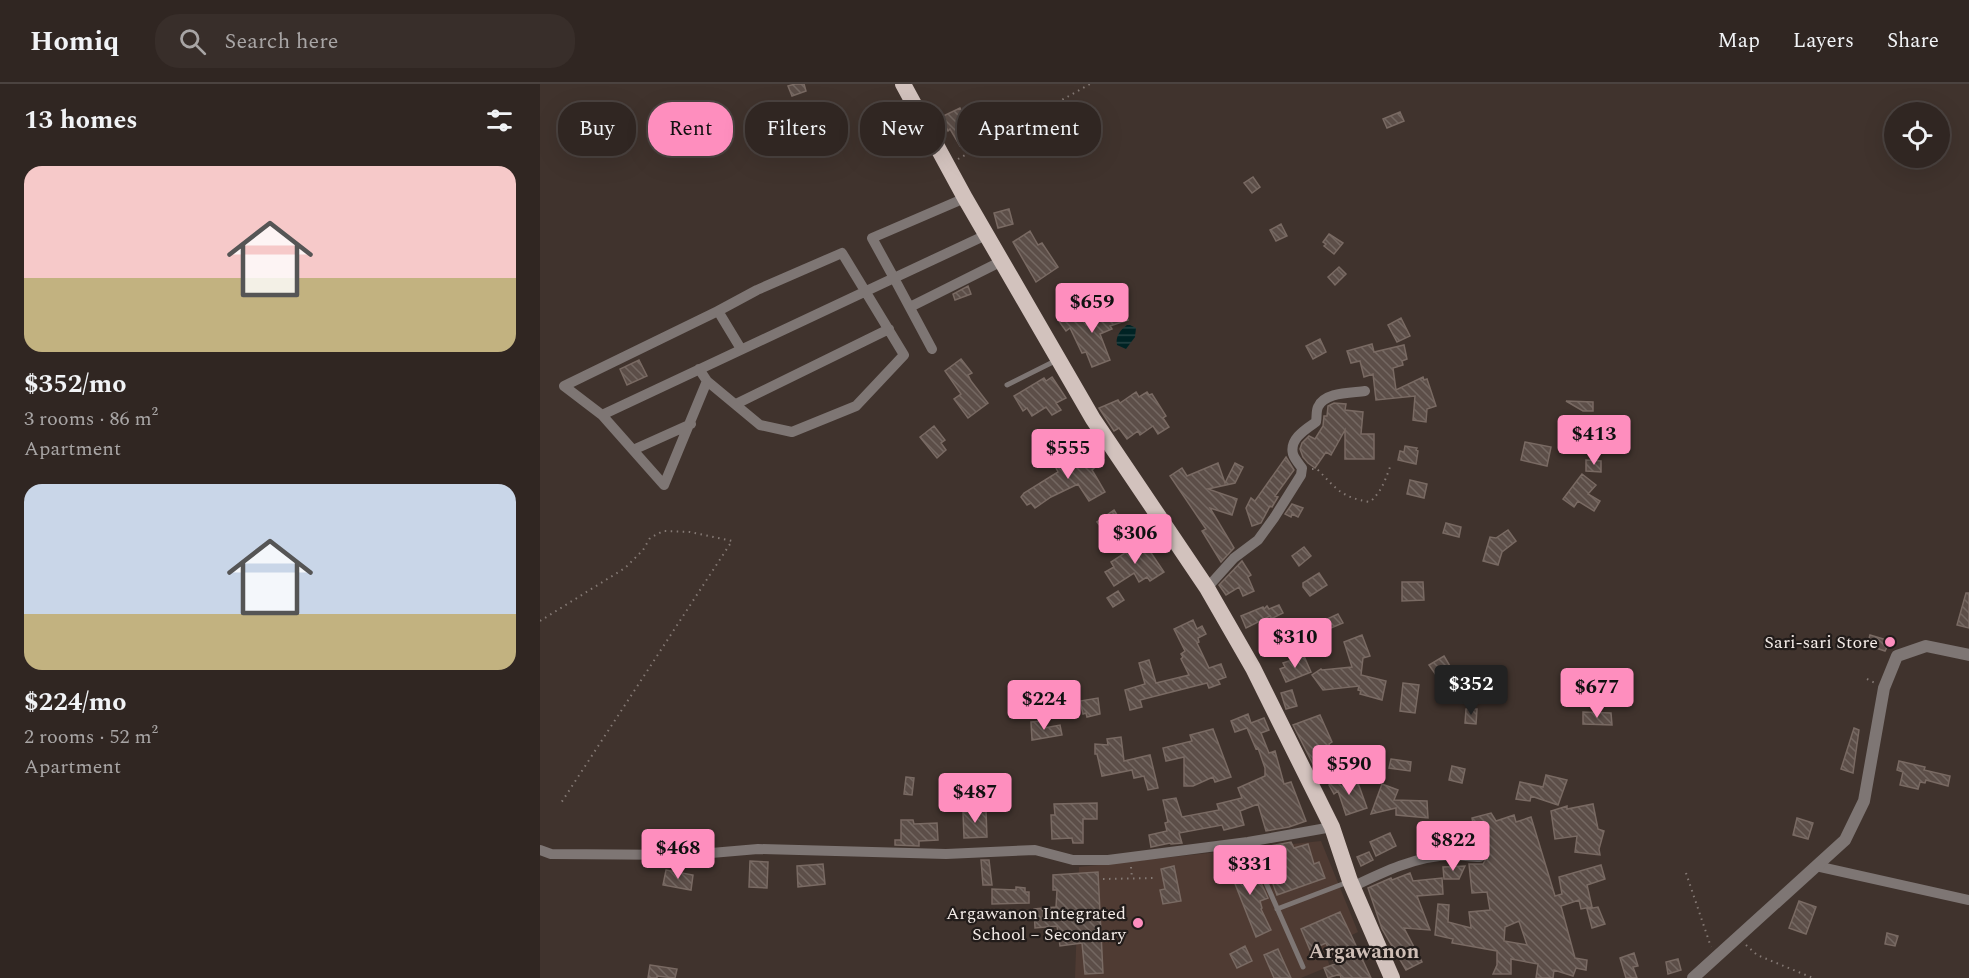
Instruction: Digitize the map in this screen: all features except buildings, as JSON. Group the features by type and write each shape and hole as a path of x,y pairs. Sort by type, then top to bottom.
{"highway":[{"path":"903,84 965,198 1093,419 1207,588 1253,668 1332,827 1351,884 1392,978"}],"street":[{"path":"932,349 872,238 965,198"},
{"path":"602,415 987,235"},
{"path":"699,369 707,381 760,425 792,432 856,406 904,355 842,253 757,290 564,386 602,415 664,485 707,381"},
{"path":"910,307 1002,261"},
{"path":"718,311 741,349"},
{"path":"736,404 889,329"},
{"path":"1207,588 1234,558 1258,540 1274,518 1302,468 1293,454 1294,444 1300,432 1316,422 1321,402 1327,397 1365,391"},
{"path":"633,450 691,424"},
{"path":"1693,978 1845,840 1864,801 1884,688 1897,656 1926,646 1969,655"},
{"path":"540,850 551,854 688,855 758,849 946,854 1035,850 1073,860 1108,860 1248,842 1332,827"},
{"path":"1351,884 1418,860 1451,855 1480,857"},
{"path":"1816,866 1969,900"}],"lane":[{"path":"1007,385 1059,359"},
{"path":"1114,546 1157,515"},
{"path":"1248,842 1303,967"},
{"path":"1277,909 1351,884"}],"path":[{"path":"948,165 1090,84"},
{"path":"1302,468 1317,469 1343,495 1370,502 1385,483 1390,467"},
{"path":"540,621 625,568 643,550 650,538 663,531 690,532 732,541 561,802"},
{"path":"1686,873 1715,958"},
{"path":"1103,879 1154,878"},
{"path":"1738,937 1757,955 1813,978"}],"shaded area":[{"path":"1321,841 1358,932 1323,949 1330,966 1301,978 1075,978 1079,867"}],"water":[{"path":"1127,325 1136,328 1135,337 1126,349 1117,345 1117,339"}],"place":[{"name":"Sari-sari Store","path":"1890,642"},
{"name":"Argawanon Integrated School – Secondary","path":"1138,923"}],"district":[{"name":"Argawanon","path":"1364,951"}]}
